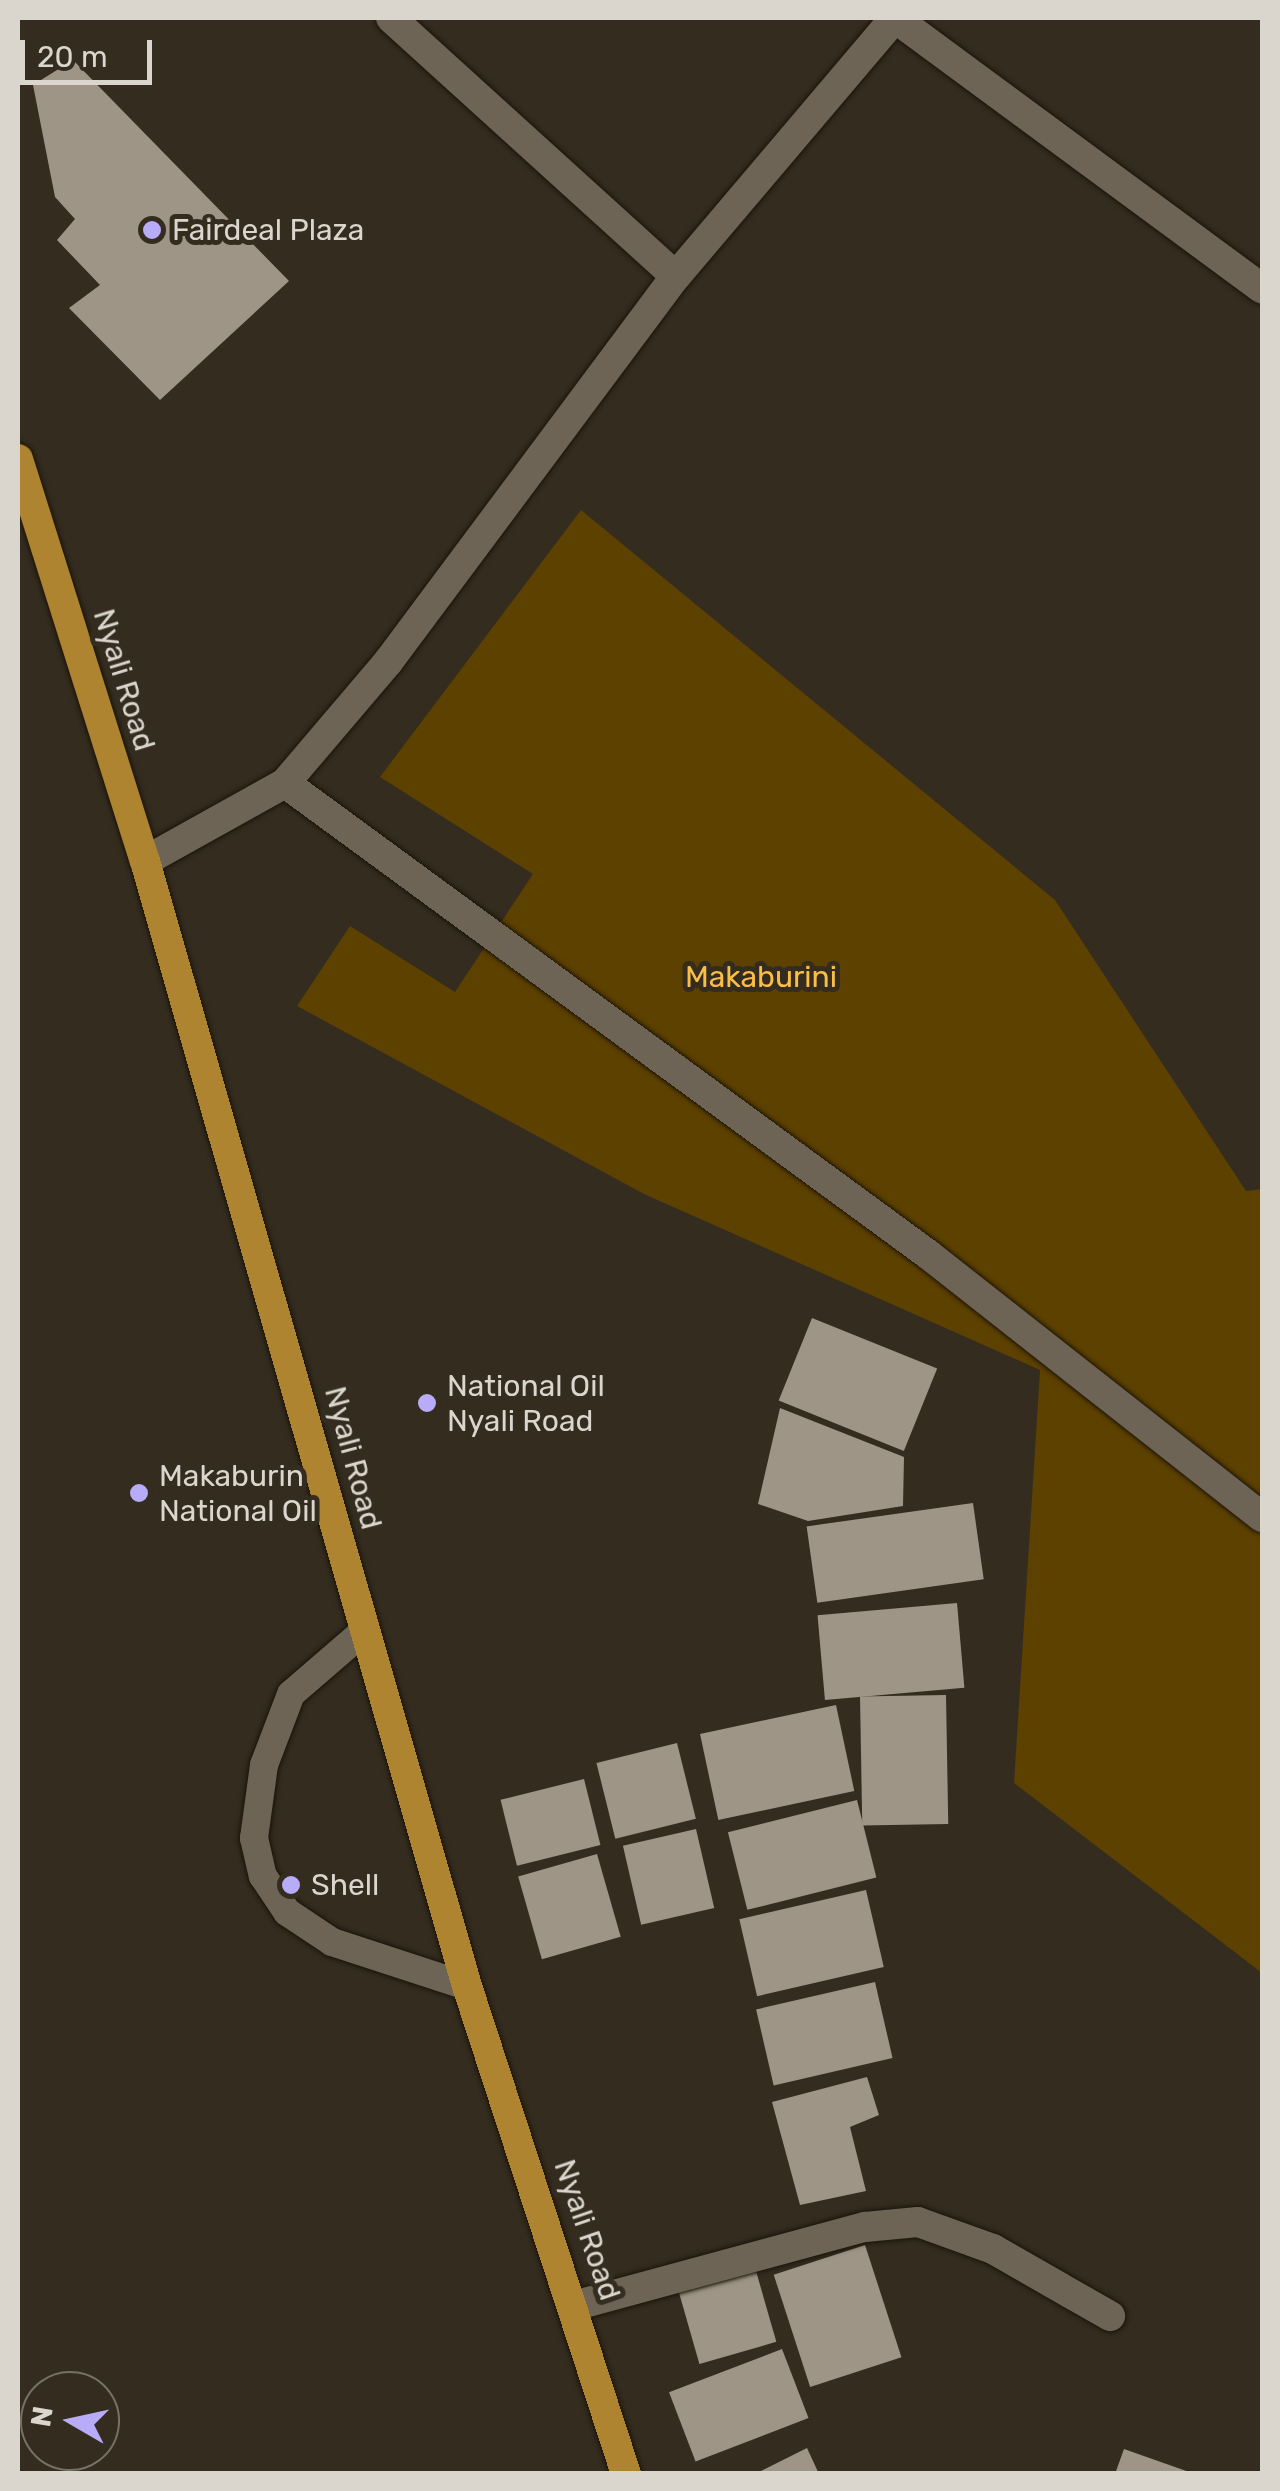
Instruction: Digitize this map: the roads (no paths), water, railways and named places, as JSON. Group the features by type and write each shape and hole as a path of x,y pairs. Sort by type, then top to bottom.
{"highway":[{"name":"Nyali Road","path":"18,459 145,862 467,1986 577,2305 626,2474"}],"street":[{"path":"391,18 676,276"},
{"path":"145,862 286,783 388,662 676,276 895,18 1262,289"},
{"path":"286,783 930,1254 1262,1517"},
{"path":"577,2305 864,2226 918,2222 992,2249 1110,2316"}],"lane":[{"path":"364,1630 291,1694 264,1765 254,1838 264,1876 287,1912 332,1942 467,1986"}],"place":[{"name":"Fairdeal Plaza","path":"152,230"},
{"name":"National Oil Nyali Road","path":"427,1403"},
{"name":"Makaburin National Oil","path":"139,1493"},
{"name":"Shell","path":"291,1885"}],"park label":[{"name":"Makaburini","path":"761,977"}]}
